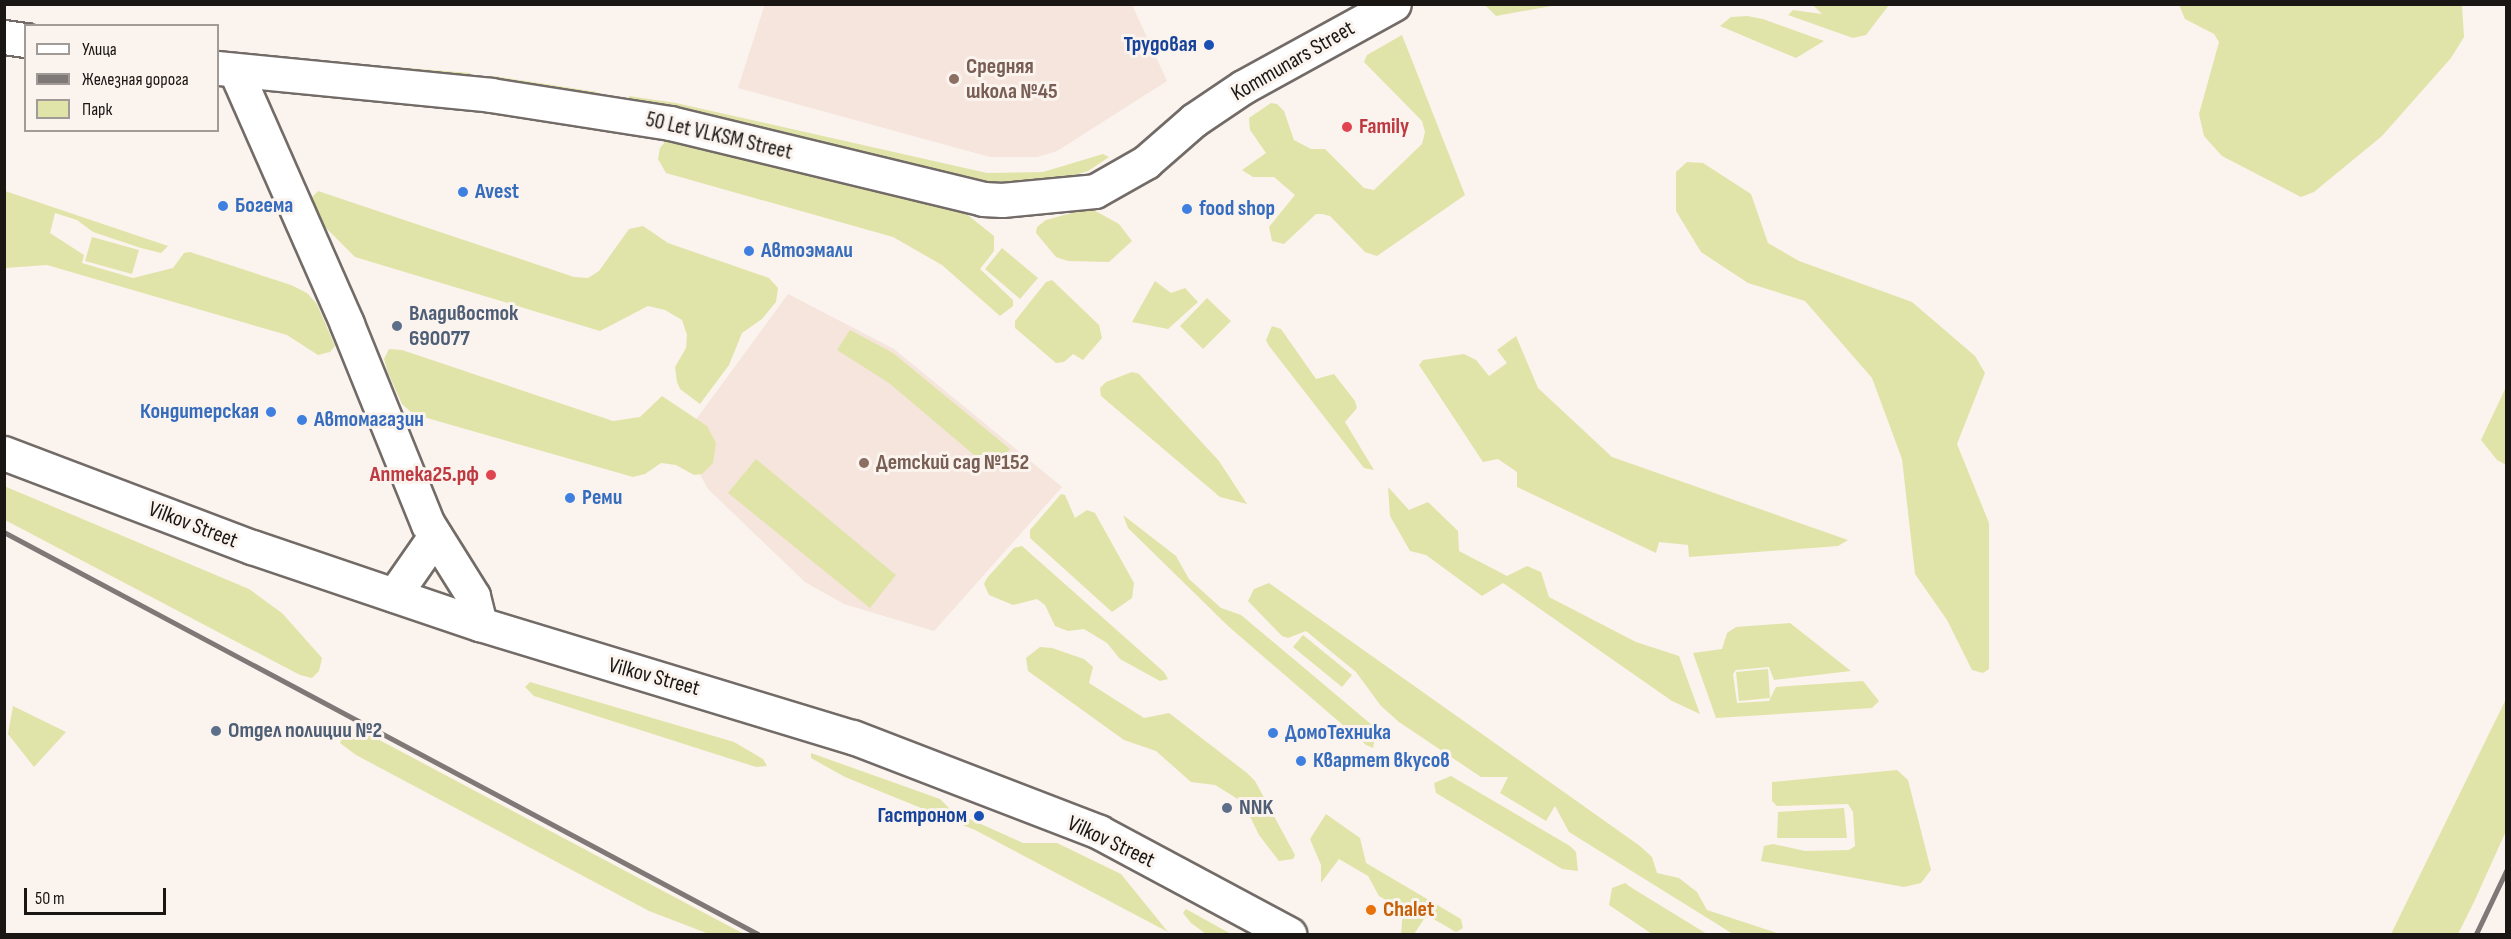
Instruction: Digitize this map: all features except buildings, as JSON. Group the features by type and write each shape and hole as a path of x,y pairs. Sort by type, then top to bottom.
{"main road":[{"name":"Kommunars Street","path":"1194,120 1243,87 1394,4"},
{"path":"4,37 24,40"},
{"name":"50 Let VLKSM Street","path":"227,70 491,94 670,123 983,199 1095,191 1146,162 1194,120"},
{"path":"227,70 435,536 473,596 480,624"},
{"name":"Vilkov Street","path":"4,453 252,547 394,595 480,624 794,717 930,766 1099,832 1289,934"},
{"path":"394,595 435,536"}],"shaded area":[{"name":"Средняя школа №45","path":"765,4 1132,5 1167,81 1057,151 1037,157 990,157 738,88"},
{"name":"Детский сад №152","path":"788,294 894,349 1062,487 934,631 844,604 805,582 708,489 681,440"}],"green space":[{"path":"1485,4 1557,5 1496,16"},
{"path":"1813,5 1889,5 1866,35 1853,38 1788,15 1793,10 1822,14"},
{"path":"2179,5 2462,5 2464,37 2451,58 2382,136 2314,192 2301,197 2222,156 2204,136 2199,114 2219,42 2214,34 2185,19"},
{"path":"1747,16 1763,19 1824,41 1796,58 1720,26 1731,17"},
{"path":"1402,35 1465,195 1377,256 1365,252 1330,216 1322,214 1316,214 1284,244 1272,241 1269,227 1295,195 1274,177 1253,177 1242,170 1266,153 1250,130 1249,118 1271,103 1277,104 1284,111 1294,140 1311,149 1325,149 1364,188 1374,190 1422,144 1425,132 1422,121 1364,62 1367,55"},
{"path":"233,54 470,73 472,80"},
{"path":"493,76 597,92 602,97 494,83"},
{"path":"629,96 676,103 987,173 1043,172 1103,154 1109,157 1088,171 1045,184 1001,187 629,101"},
{"path":"669,137 959,208 994,236 994,251 980,269 1013,300 1013,306 1000,316 942,265 893,237 666,173 658,159 660,148"},
{"path":"1687,162 1703,163 1751,194 1768,243 1799,261 1912,302 1975,356 1985,373 1957,444 1989,523 1989,669 1983,673 1972,670 1947,620 1915,574 1902,459 1872,378 1805,301 1748,283 1701,252 1676,211 1676,172"},
{"path":"5,191 168,246 161,253 141,248 93,232 77,220 55,213 50,233 84,255 82,263 133,278 173,268 184,253 190,252 291,285 307,293 317,304 335,346 330,352 318,355 287,335 47,265 5,268"},
{"path":"318,191 574,277 588,278 599,271 629,229 643,226 668,243 769,278 778,288 776,302 762,319 742,333 729,365 700,404 680,389 677,382 675,367 686,348 687,335 682,320 665,310 648,306 600,331 355,257 324,226 311,198"},
{"path":"1090,208 1119,224 1132,241 1109,262 1068,261 1056,257 1036,233 1037,227 1046,220"},
{"path":"92,237 139,250 132,274 85,261"},
{"path":"1002,248 1038,278 1020,299 985,269"},
{"path":"1052,280 1099,325 1102,338 1083,360 1073,354 1064,362 1056,363 1015,328 1015,321 1046,282"},
{"path":"1155,281 1171,293 1185,288 1198,302 1168,329 1132,322"},
{"path":"1207,298 1231,321 1203,349 1180,326"},
{"path":"1272,326 1281,329 1316,379 1334,374 1355,401 1357,408 1345,422 1374,470 1364,468 1269,346 1266,340"},
{"path":"850,330 893,353 1010,449 993,471 889,383 837,350"},
{"path":"1516,336 1538,388 1612,457 1848,540 1838,546 1689,557 1688,545 1659,542 1656,553 1517,487 1517,472 1498,459 1483,462 1419,365 1423,360 1464,354 1476,360 1489,376 1507,363 1497,350"},
{"path":"389,349 402,350 613,421 640,417 662,396 707,426 716,443 713,463 702,474 694,475 676,465 661,463 645,474 633,477 413,414 402,404 388,373 384,359"},
{"path":"1132,372 1139,374 1219,461 1247,504 1220,497 1101,396 1100,388 1106,382"},
{"path":"2506,387 2506,465 2497,460 2481,440"},
{"path":"756,459 896,575 870,608 728,493"},
{"path":"4,486 249,589 282,613 322,658 319,671 312,678 300,675 5,520"},
{"path":"1388,487 1409,510 1428,502 1458,531 1459,551 1507,576 1527,566 1541,572 1549,597 1636,642 1679,656 1700,714 1672,701 1503,583 1482,596 1426,555 1410,551 1390,516"},
{"path":"1061,494 1065,495 1075,518 1087,510 1095,513 1134,583 1132,598 1112,612 1030,538 1030,530"},
{"path":"1123,515 1176,556 1189,579 1221,608 1241,615 1372,725 1376,733 1373,748 1366,745 1228,626 1128,528"},
{"path":"1022,546 1164,672 1168,679 1160,681 1120,659 1107,643 1084,629 1068,631 1055,626 1045,605 1037,599 1013,605 989,595 984,584 987,578 1014,548"},
{"path":"1269,583 1640,846 1652,857 1657,873 1679,878 1697,892 1707,910 1780,934 1733,934 1569,832 1555,806 1546,821 1500,793 1508,777 1481,777 1399,722 1381,706 1356,672 1306,631 1288,638 1282,636 1248,601 1254,589"},
{"path":"1790,623 1851,671 1774,680 1769,667 1736,670 1733,674 1737,703 1769,701 1776,687 1863,681 1879,701 1872,708 1716,718 1693,653 1722,649 1727,633 1736,627"},
{"path":"1303,635 1352,675 1342,687 1293,647"},
{"path":"1040,647 1052,648 1084,659 1093,667 1089,683 1144,718 1169,713 1247,773 1255,781 1295,855 1293,859 1279,861 1259,835 1244,804 1233,796 1215,785 1191,782 1156,751 1124,740 1028,671 1026,658"},
{"path":"1768,669 1770,698 1739,701 1736,672"},
{"path":"530,682 734,742 763,759 767,766 756,767 534,696 525,687"},
{"path":"2506,699 2506,831 2474,902 2458,934 2391,934"},
{"path":"13,706 66,732 34,767 8,734"},
{"path":"346,727 355,727 744,934 709,934 649,911 356,755 340,743"},
{"path":"811,753 940,799 952,811 1023,843 1057,843 1121,874 1168,932 975,830 845,777 811,758"},
{"path":"1897,770 1908,780 1931,870 1921,883 1904,887 1761,861 1764,846 1773,844 1805,851 1849,850 1855,846 1853,812 1848,804 1777,806 1772,801 1772,782"},
{"path":"1451,776 1570,846 1576,852 1578,871 1562,869 1436,793 1434,783"},
{"path":"1844,808 1847,838 1777,838 1778,812"},
{"path":"1326,814 1360,838 1366,863 1461,919 1463,928 1456,932 1430,917 1424,919 1414,934 1401,934 1403,910 1379,896 1368,876 1339,859 1321,883 1321,865 1310,839"},
{"path":"1625,883 1707,934 1652,934 1609,905 1612,888"},
{"path":"1186,909 1231,934 1206,934 1191,923 1183,913"}],"railway":[{"path":"4,532 758,934"},
{"path":"2476,934 2506,871"}],"place":[{"name":"Трудовая","path":"1209,45"},
{"name":"Средняя школа №45","path":"954,79"},
{"name":"Family","path":"1347,127"},
{"name":"Avest","path":"463,192"},
{"name":"Богема","path":"223,206"},
{"name":"food shop","path":"1187,209"},
{"name":"Автоэмали","path":"749,251"},
{"name":"Владивосток 690077","path":"397,326"},
{"name":"Кондитерская","path":"271,412"},
{"name":"Автомагазин","path":"302,420"},
{"name":"Детский сад №152","path":"864,463"},
{"name":"Аптека25.рф","path":"491,475"},
{"name":"Реми","path":"570,498"},
{"name":"Отдел полиции №2","path":"216,731"},
{"name":"ДомоТехника","path":"1273,733"},
{"name":"Квартет вкусов","path":"1301,761"},
{"name":"NNK","path":"1227,808"},
{"name":"Гастроном","path":"979,816"},
{"name":"Chalet","path":"1371,910"}]}
